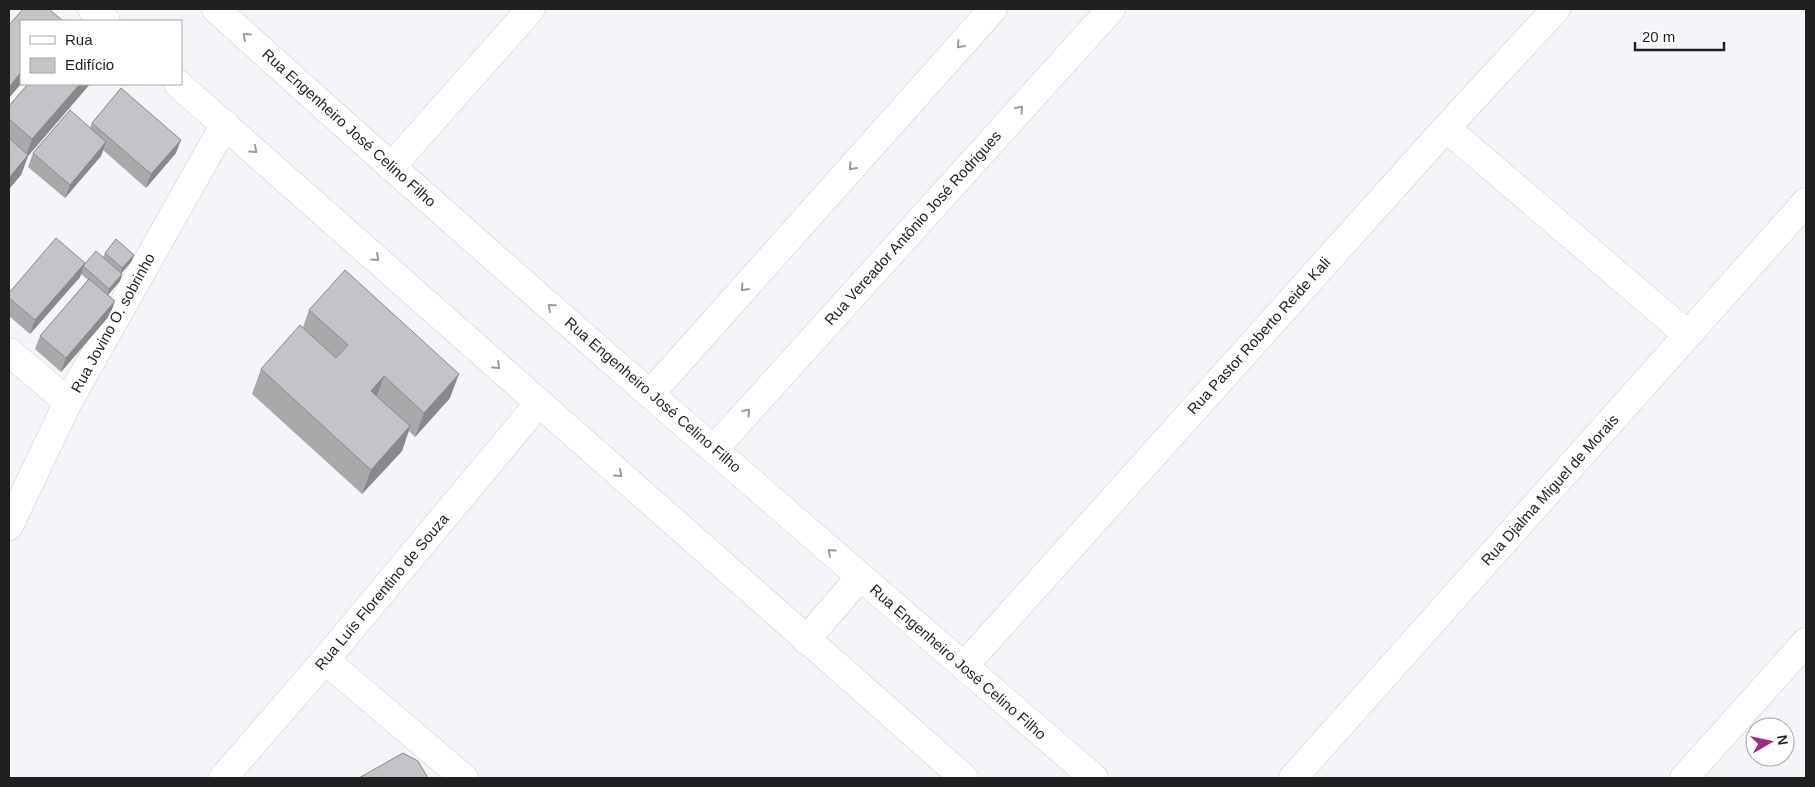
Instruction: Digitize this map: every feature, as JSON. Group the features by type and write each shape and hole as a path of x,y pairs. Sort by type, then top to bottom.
{"street":[{"path":"92,9 105,20"},
{"name":"Rua Engenheiro José Celino Filho","path":"216,9 391,167 650,394 715,448 859,578 1094,778"},
{"path":"391,167 531,9"},
{"path":"650,394 992,9"},
{"name":"Rua Vereador Antônio José Rodrigues","path":"715,448 1111,9"},
{"name":"Rua Pastor Roberto Reide Kali","path":"964,666 1446,128 1556,9"},
{"path":"179,85 964,778"},
{"name":"Rua Jovino O. sobrinho","path":"9,526 68,402 225,124"},
{"path":"1446,128 1688,335"},
{"name":"Rua Djalma Miguel de Morais","path":"1293,778 1806,202"},
{"path":"9,352 68,402"},
{"name":"Rua Luís Florentino de Souza","path":"223,778 325,660 539,403"},
{"path":"806,640 859,578"},
{"path":"1684,778 1806,642"},
{"path":"325,660 464,778"}],"building":[{"path":"23,9 49,9 62,20 20,20 20,73 9,87 9,25"},
{"path":"27,85 79,85 32,139 9,119 9,106"},
{"path":"121,88 181,140 151,174 92,123"},
{"path":"70,110 106,142 70,185 33,153"},
{"path":"9,138 28,155 9,178"},
{"path":"56,238 85,263 35,320 9,298 9,293"},
{"path":"116,239 134,255 122,268 105,253"},
{"path":"96,251 122,274 109,289 83,266"},
{"path":"345,270 459,374 424,413 384,376 371,391 410,426 371,470 261,369 300,325 336,358 348,345 309,310"},
{"path":"89,279 115,301 66,358 40,336"},
{"path":"403,753 418,761 428,778 359,778"}]}
